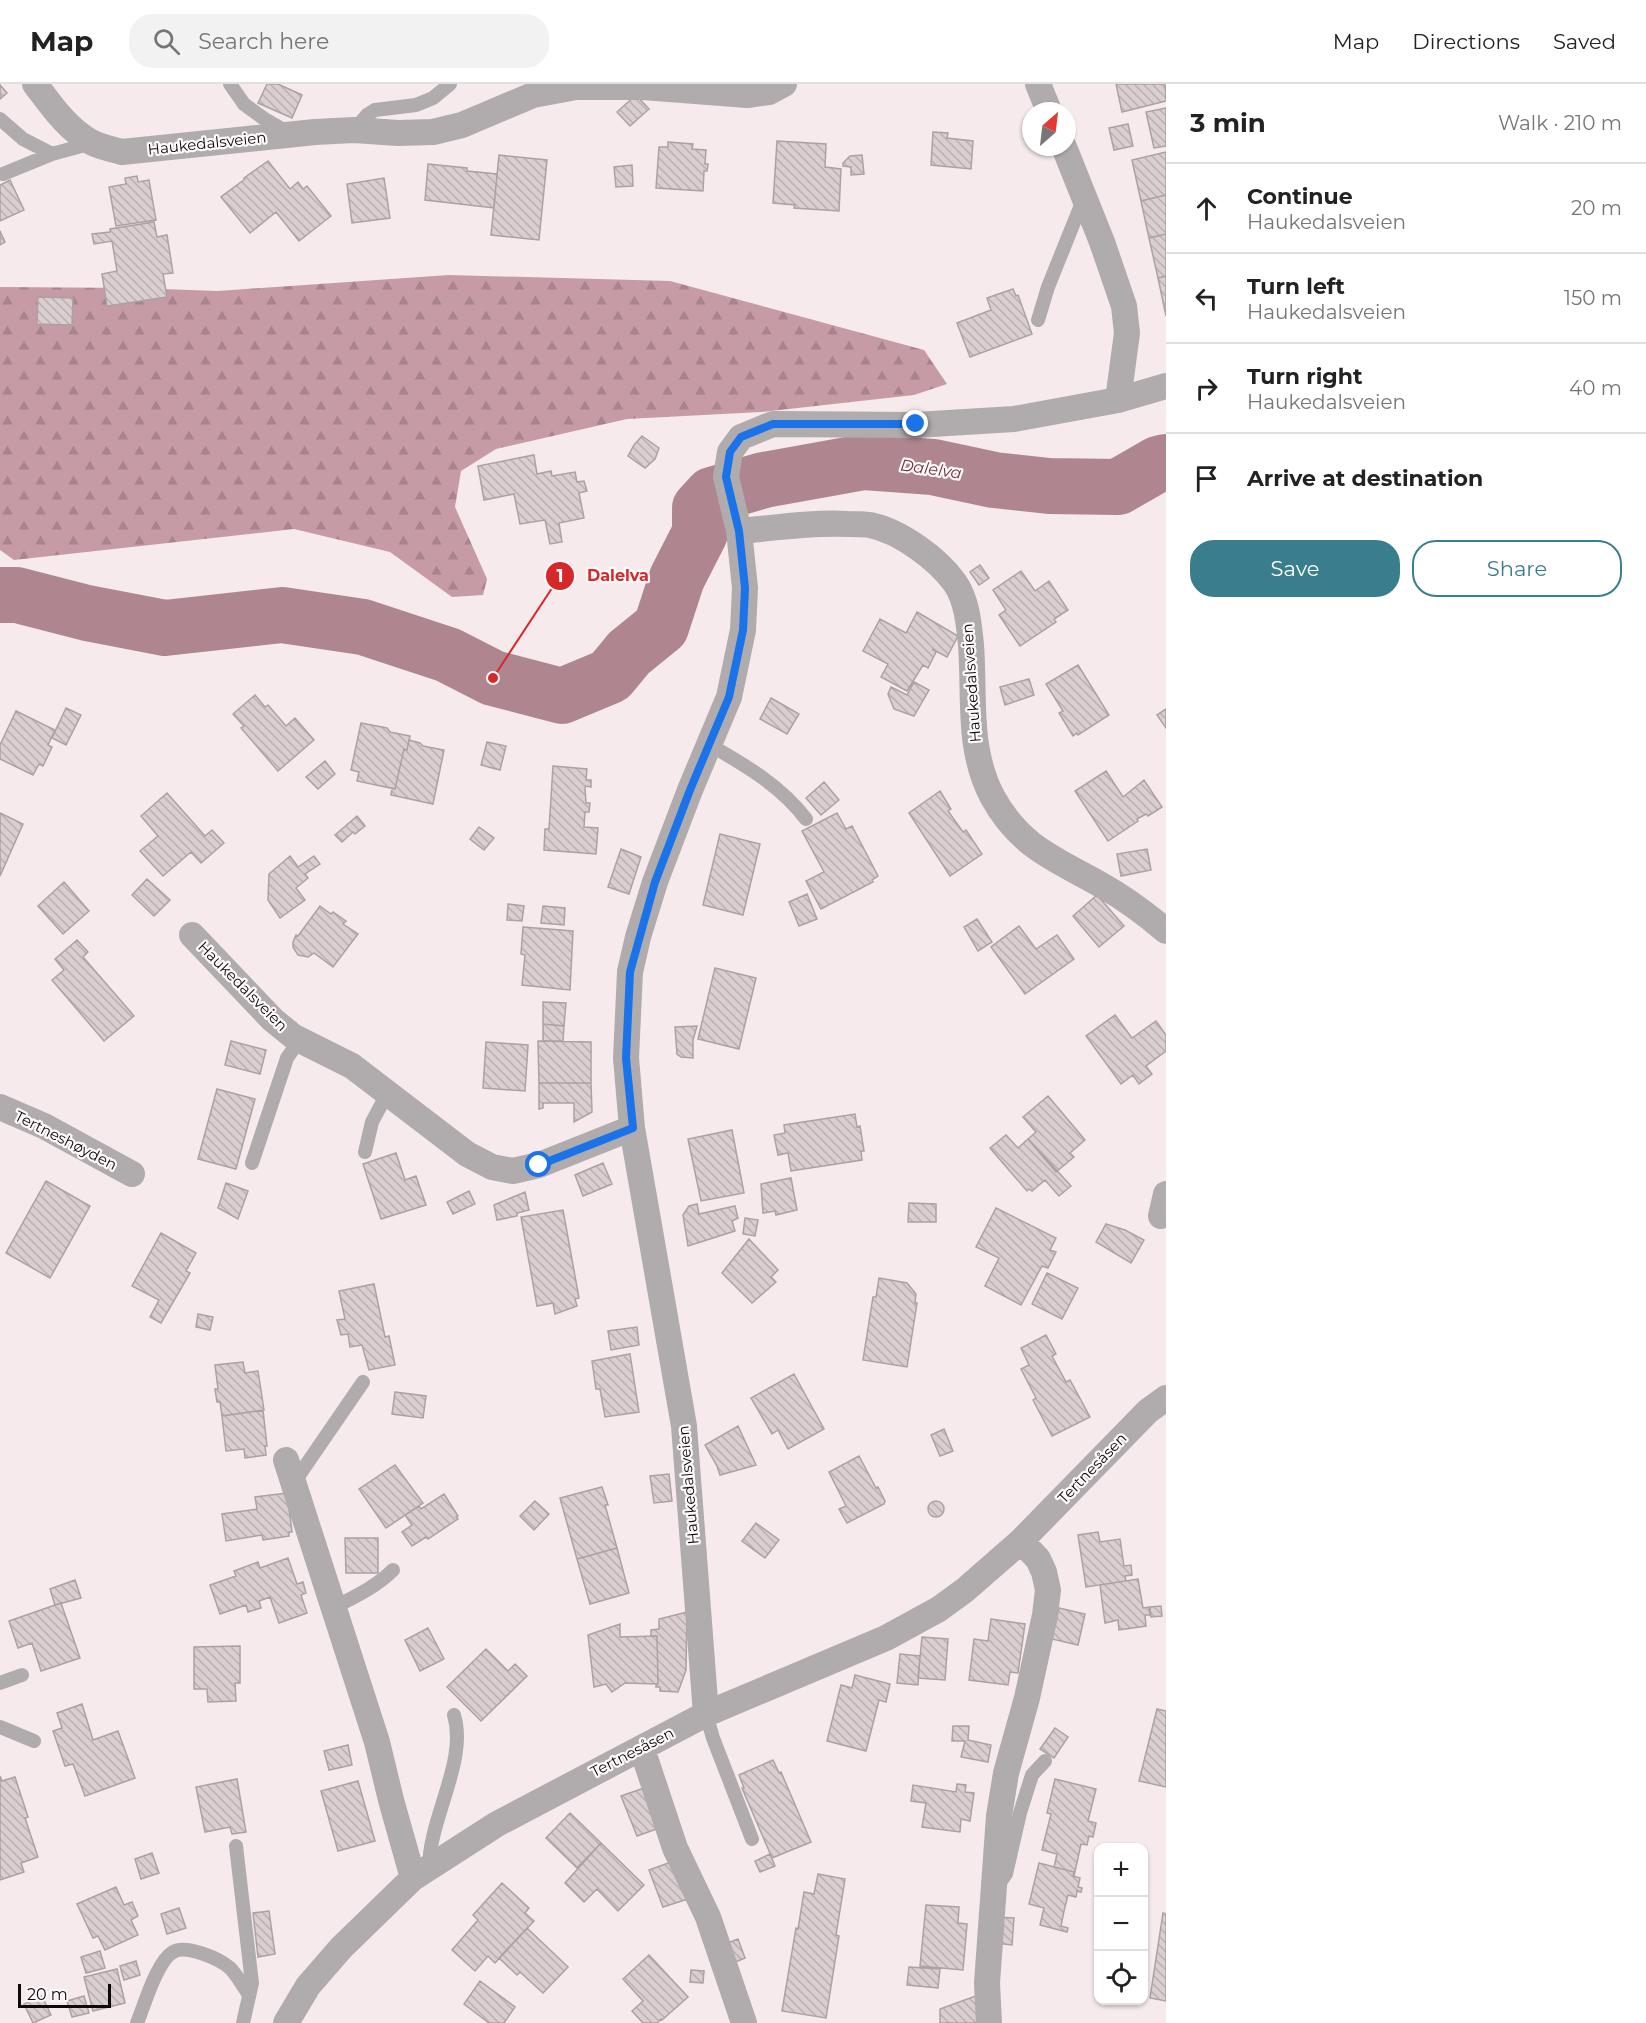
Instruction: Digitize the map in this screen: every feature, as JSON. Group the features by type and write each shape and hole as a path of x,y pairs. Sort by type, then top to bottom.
{"street":[{"path":"35,84 61,117 92,143"},
{"name":"Haukedalsveien","path":"92,143 123,152 291,134 354,130 398,133 433,132 462,125 533,95 569,88 643,87 747,95 769,92 784,84"},
{"path":"1038,84 1045,102"},
{"path":"1068,156 1102,242 1124,306 1127,333 1118,400"},
{"name":"Haukedalsveien","path":"706,1714 684,1426 633,1128 626,1058 630,972 655,882 729,697 743,630 745,588 739,531 726,477 730,452 741,437 773,424 916,424 1014,419 1118,400 1166,386"},
{"name":"Haukedalsveien","path":"739,531 819,523 871,525 906,539 935,561 956,584 966,608 971,644 974,733 978,762 993,796 1011,825 1030,844 1114,892 1140,909 1166,931"},
{"name":"Haukedalsveien","path":"192,935 273,1020 294,1037 352,1066 467,1154 492,1167 513,1171 539,1165 633,1128"},
{"name":"Tertneshøyden","path":"0,1107 44,1126 132,1174"},
{"name":"Tertnesåsen","path":"286,2023 308,1986 341,1948 421,1873 496,1824 706,1714 886,1638 965,1590 1022,1541 1148,1411 1166,1398"},
{"path":"290,1472 377,1742 391,1800 421,1873"},
{"path":"989,2023 987,1983 999,1816 1006,1773 1027,1698 1045,1615 1048,1590 1038,1559 1022,1541"},
{"path":"642,1749 675,1848 708,1917 744,2023"}],"lane":[{"name":"Haukedalsveien","path":"230,84 244,104 291,134"},
{"path":"354,130 367,115 375,110 416,105 433,98 450,84"},
{"path":"0,119 23,138 52,154"},
{"path":"3,174 52,154 92,143"},
{"path":"1038,320 1048,287 1084,198"},
{"path":"710,746 770,783 795,805 806,819"},
{"path":"252,1163 287,1058 294,1048 304,1041"},
{"path":"365,1152 372,1122 388,1092"},
{"path":"290,1472 363,1382"},
{"path":"333,1608 362,1592 393,1570"},
{"path":"0,1683 22,1675"},
{"name":"Haukedalsveien","path":"706,1714 752,1839"},
{"path":"421,1873 457,1746 458,1726 454,1715"},
{"path":"0,1727 34,1741"},
{"path":"993,1893 1006,1874 1020,1813 1032,1775 1045,1761"},
{"path":"237,1846 252,1983 243,2023"},
{"path":"137,2023 161,1966 172,1952 181,1949 212,1957 230,1968 249,1995"}],"green space":[{"path":"449,275 670,281 924,350 947,384 914,395 761,412 627,419 496,449 461,471 455,507 487,579 483,595 452,597 390,552 294,529 14,560 0,550 0,287 218,291"}],"water":[{"path":"1065,463 1118,487 1098,489 1040,510 1004,504 994,480"}],"building":[{"path":"267,84 278,84 302,95 292,118 258,103"},
{"path":"1116,84 1165,84 1166,101 1122,112"},
{"path":"0,85 7,93 0,99"},
{"path":"636,95 649,109 630,126 617,112"},
{"path":"1166,108 1166,146 1154,148 1146,112"},
{"path":"1128,124 1133,146 1114,150 1109,128"},
{"path":"933,132 948,133 947,138 973,141 971,169 931,165"},
{"path":"777,141 826,144 825,167 841,169 839,211 794,208 795,205 773,203"},
{"path":"668,142 693,144 692,149 706,150 705,164 708,164 707,171 704,171 703,191 656,188 659,147 668,147"},
{"path":"1166,152 1166,195 1141,201 1132,160"},
{"path":"499,155 547,160 539,240 491,235"},
{"path":"862,155 864,174 851,175 851,167 843,166 843,163 850,156"},
{"path":"268,161 290,189 298,182 303,189 307,186 331,216 299,241 276,212 250,233 221,197"},
{"path":"428,164 497,174 494,208 425,200"},
{"path":"632,165 633,186 616,187 614,167"},
{"path":"137,176 138,182 149,180 156,220 116,226 109,187 126,184 125,178"},
{"path":"384,178 390,218 352,223 347,184"},
{"path":"10,180 24,210 0,221 0,185"},
{"path":"1166,195 1166,234 1149,238 1141,201"},
{"path":"154,222 157,237 167,235 173,273 163,274 167,297 107,306 102,274 117,271 112,241 94,244 92,234"},
{"path":"0,231 5,242 0,245"},
{"path":"1166,234 1166,276 1158,278 1149,238"},
{"path":"1166,276 1166,316 1158,278"},
{"path":"1013,289 1016,296 1018,295 1032,334 970,357 957,323 991,310 987,298"},
{"path":"38,297 73,298 72,325 37,324"},
{"path":"642,436 659,448 655,459 645,468 628,456"},
{"path":"534,455 537,474 551,471 552,476 575,472 577,482 584,481 587,491 579,493 584,518 559,523 562,542 550,544 545,520 520,524 514,494 484,500 478,466"},
{"path":"980,565 989,578 979,585 970,572"},
{"path":"1021,571 1035,591 1049,581 1068,610 1054,619 1056,622 1020,646 999,615 1006,610 993,590"},
{"path":"917,612 958,636 947,657 932,649 936,652 928,668 923,665 907,691 881,677 888,664 863,651 880,619 906,633"},
{"path":"1078,665 1109,715 1073,736 1059,713 1063,711 1046,684"},
{"path":"1029,679 1034,695 1005,705 1000,687"},
{"path":"914,682 929,690 914,716 894,709 888,694 891,687 907,695"},
{"path":"255,695 265,707 268,705 286,726 295,718 314,740 278,771 241,728 244,726 233,714"},
{"path":"771,698 799,714 787,734 760,719"},
{"path":"66,708 81,715 66,745 52,738"},
{"path":"1166,709 1166,728 1157,715"},
{"path":"16,711 55,730 48,745 52,747 43,766 39,764 33,775 0,759 0,745"},
{"path":"361,723 387,728 390,732 410,736 407,750 404,749 395,789 357,781 359,772 351,770"},
{"path":"409,740 423,746 444,750 433,804 391,795 392,788 395,789 404,749 407,750"},
{"path":"487,742 506,746 500,770 481,765"},
{"path":"325,761 335,774 318,789 306,777"},
{"path":"553,766 587,769 586,780 591,780 591,787 586,786 585,788 586,803 590,803 589,812 585,812 584,827 598,828 596,854 544,850 545,829 549,829"},
{"path":"1106,771 1123,797 1144,780 1162,807 1148,816 1146,814 1137,819 1138,821 1108,841 1075,791"},
{"path":"824,782 839,800 821,815 806,798"},
{"path":"940,791 951,809 948,811 963,832 966,830 982,854 950,876 909,813"},
{"path":"167,793 205,836 212,830 224,843 201,863 191,852 163,876 140,851 158,836 141,816"},
{"path":"0,813 23,824 0,876"},
{"path":"837,813 846,829 852,826 878,876 872,880 873,882 821,909 806,881 824,872 802,831"},
{"path":"357,816 365,826 355,834 353,832 342,842 335,835"},
{"path":"479,827 494,838 484,850 470,839"},
{"path":"720,834 760,844 743,915 703,905"},
{"path":"621,849 641,857 629,894 608,887"},
{"path":"1147,849 1151,870 1121,876 1117,854"},
{"path":"290,856 298,867 314,856 320,864 305,874 308,878 296,888 305,900 280,918 268,900 269,874"},
{"path":"147,879 170,900 154,916 132,895"},
{"path":"64,882 89,911 63,934 38,906"},
{"path":"807,894 817,919 799,926 789,902"},
{"path":"1097,895 1124,926 1099,947 1073,916"},
{"path":"508,904 524,906 522,921 507,920"},
{"path":"320,906 346,921 343,924 358,934 333,967 314,953 308,957 298,955 293,947 296,935 298,936"},
{"path":"543,906 565,908 564,925 541,923"},
{"path":"977,919 992,942 978,951 964,927"},
{"path":"1019,926 1036,949 1057,935 1074,959 1025,994 991,947"},
{"path":"523,927 573,931 570,990 522,985 525,955 521,954"},
{"path":"77,940 88,952 83,957 134,1016 104,1041 52,980 64,970 55,959"},
{"path":"715,968 756,978 739,1049 698,1039"},
{"path":"543,1002 566,1003 564,1026 543,1024"},
{"path":"1115,1015 1132,1038 1156,1021 1166,1035 1166,1051 1146,1066 1152,1074 1139,1084 1133,1075 1121,1084 1086,1036"},
{"path":"543,1024 564,1026 563,1041 543,1041"},
{"path":"697,1026 693,1040 693,1058 681,1057 677,1054 675,1027"},
{"path":"231,1041 266,1050 260,1074 225,1065"},
{"path":"538,1041 591,1042 591,1083 539,1083"},
{"path":"486,1042 528,1045 525,1091 483,1088"},
{"path":"539,1083 591,1083 592,1112 574,1122 574,1103 543,1103 543,1108 539,1109"},
{"path":"217,1089 255,1099 236,1169 198,1159"},
{"path":"1048,1096 1085,1140 1070,1153 1074,1157 1056,1172 1028,1139 1036,1132 1023,1117"},
{"path":"855,1114 857,1127 860,1126 864,1151 861,1151 862,1160 791,1171 788,1153 778,1155 774,1135 785,1133 784,1125"},
{"path":"732,1130 744,1193 701,1201 688,1139"},
{"path":"1006,1135 1018,1148 1028,1139 1071,1186 1059,1196 1045,1180 1032,1191 1029,1189 1027,1191 990,1148"},
{"path":"396,1153 405,1180 416,1176 426,1205 381,1219 363,1164"},
{"path":"603,1163 612,1184 583,1196 575,1175"},
{"path":"791,1178 797,1210 776,1215 775,1211 763,1213 761,1184"},
{"path":"46,1181 90,1206 50,1278 6,1253"},
{"path":"226,1183 248,1191 238,1219 218,1208"},
{"path":"469,1191 475,1204 453,1214 447,1202"},
{"path":"525,1192 529,1210 517,1213 517,1216 497,1220 494,1205"},
{"path":"909,1203 936,1204 936,1222 908,1222"},
{"path":"697,1204 699,1214 735,1206 738,1218 732,1221 735,1231 688,1246 683,1215 689,1206"},
{"path":"996,1208 1056,1238 1050,1250 1056,1252 1048,1268 1042,1266 1021,1305 985,1286 999,1258 976,1247"},
{"path":"563,1210 579,1298 575,1299 577,1306 555,1314 553,1303 537,1306 521,1217"},
{"path":"745,1218 758,1220 755,1236 743,1234"},
{"path":"1106,1224 1125,1230 1144,1240 1131,1263 1096,1242"},
{"path":"161,1233 196,1253 186,1271 190,1273 161,1323 150,1317 159,1300 132,1286"},
{"path":"749,1239 778,1270 771,1277 776,1282 752,1303 722,1273"},
{"path":"1047,1273 1078,1288 1062,1319 1032,1304"},
{"path":"879,1278 907,1283 916,1294 915,1303 917,1303 907,1367 863,1360 873,1297 876,1297"},
{"path":"374,1284 385,1337 389,1336 395,1365 369,1370 362,1345 350,1347 348,1334 341,1335 337,1320 345,1319 339,1291"},
{"path":"198,1314 213,1317 210,1330 196,1327"},
{"path":"637,1327 639,1345 611,1350 608,1331"},
{"path":"1046,1335 1056,1354 1052,1356 1066,1382 1070,1380 1090,1417 1052,1436 1033,1400 1036,1398 1021,1369 1029,1365 1021,1348"},
{"path":"630,1354 639,1412 605,1417 600,1389 596,1389 592,1361"},
{"path":"243,1362 245,1373 258,1371 264,1410 222,1416 215,1389 218,1389 215,1365"},
{"path":"794,1374 824,1429 788,1449 778,1430 772,1434 751,1398"},
{"path":"395,1392 426,1396 423,1418 392,1414"},
{"path":"263,1410 266,1455 245,1458 244,1449 226,1451 222,1416"},
{"path":"738,1426 756,1465 720,1475 705,1445"},
{"path":"944,1429 953,1451 940,1456 931,1435"},
{"path":"859,1456 885,1501 884,1504 847,1523 839,1509 846,1506 829,1472"},
{"path":"395,1465 423,1503 386,1528 359,1489"},
{"path":"669,1474 672,1501 654,1503 650,1476"},
{"path":"602,1487 617,1548 577,1559 560,1498"},
{"path":"287,1493 292,1532 289,1532 289,1536 263,1540 262,1535 226,1541 222,1514 257,1509 255,1497"},
{"path":"444,1494 458,1519 428,1539 426,1537 412,1546 402,1532 412,1525 405,1515 419,1506 421,1509"},
{"path":"535,1501 549,1514 534,1530 520,1516"},
{"path":"936,1501 944,1509 936,1517 928,1509"},
{"path":"756,1523 779,1540 765,1558 742,1541"},
{"path":"1098,1532 1100,1542 1120,1539 1124,1566 1131,1565 1132,1575 1125,1576 1126,1581 1086,1587 1078,1535"},
{"path":"345,1538 378,1538 378,1573 346,1573"},
{"path":"617,1548 629,1593 590,1604 577,1559"},
{"path":"288,1558 297,1584 303,1582 306,1593 301,1595 307,1613 279,1623 270,1597 259,1601 261,1608 248,1612 246,1605 220,1614 210,1585 236,1576 234,1571 258,1562 260,1568"},
{"path":"1138,1579 1143,1608 1149,1607 1150,1615 1145,1615 1146,1626 1119,1630 1118,1620 1105,1623 1100,1585"},
{"path":"75,1580 81,1598 55,1605 50,1589"},
{"path":"61,1603 80,1658 41,1671 32,1643 18,1648 9,1621"},
{"path":"1161,1606 1162,1616 1151,1617 1150,1607"},
{"path":"1059,1608 1085,1614 1078,1645 1052,1639"},
{"path":"687,1612 686,1670 678,1692 660,1691 660,1687 656,1687 658,1684 657,1636 651,1636 651,1630 659,1629 659,1619"},
{"path":"991,1619 1025,1624 1018,1673 1010,1672 1008,1685 969,1680 974,1639 988,1641"},
{"path":"620,1624 620,1637 657,1636 658,1684 625,1683 612,1692 606,1684 594,1687 588,1635"},
{"path":"428,1628 444,1659 420,1671 405,1640"},
{"path":"922,1637 948,1639 945,1680 918,1678"},
{"path":"240,1646 240,1683 235,1683 236,1701 208,1702 207,1689 194,1689 194,1647"},
{"path":"486,1649 508,1671 515,1664 527,1676 481,1721 447,1687"},
{"path":"900,1654 920,1656 918,1685 897,1683"},
{"path":"855,1675 890,1684 886,1702 879,1700 866,1751 827,1741 841,1685 852,1688"},
{"path":"82,1704 93,1740 118,1731 135,1778 85,1796 73,1764 65,1766 53,1731 62,1728 57,1713"},
{"path":"1157,1709 1166,1711 1166,1787 1139,1781"},
{"path":"953,1726 969,1726 968,1740 991,1745 988,1762 961,1757 965,1741 952,1741"},
{"path":"1055,1728 1068,1737 1054,1758 1040,1749"},
{"path":"348,1745 352,1765 329,1770 324,1751"},
{"path":"773,1760 779,1773 781,1772 811,1842 772,1858 742,1788 744,1788 739,1775"},
{"path":"0,1776 2,1781 15,1777 38,1857 21,1863 24,1872 0,1880"},
{"path":"237,1779 246,1832 232,1834 230,1827 205,1832 196,1787"},
{"path":"1055,1779 1096,1789 1088,1821 1096,1823 1093,1837 1089,1836 1087,1845 1081,1844 1074,1876 1074,1872 1054,1867 1057,1854 1042,1850 1051,1814 1047,1813"},
{"path":"358,1781 375,1841 338,1851 321,1791"},
{"path":"957,1784 966,1785 965,1792 974,1793 970,1821 961,1819 960,1832 922,1827 926,1803 911,1801 913,1785 956,1792"},
{"path":"647,1787 662,1827 637,1836 621,1796"},
{"path":"570,1813 601,1843 577,1868 546,1838"},
{"path":"601,1843 644,1885 618,1911 597,1889 584,1902 565,1883"},
{"path":"152,1853 159,1873 141,1879 135,1859"},
{"path":"770,1854 775,1866 760,1872 755,1861"},
{"path":"674,1861 688,1899 663,1907 649,1870"},
{"path":"1039,1863 1074,1872 1073,1876 1080,1878 1078,1887 1082,1888 1081,1892 1077,1891 1076,1897 1068,1895 1064,1911 1061,1926 1068,1928 1067,1932 1040,1925 1044,1908 1029,1904"},
{"path":"818,1874 845,1879 826,2018 782,2011 804,1892 814,1894"},
{"path":"502,1883 529,1908 525,1913 534,1921 495,1963 488,1956 475,1971 452,1950 478,1920 473,1915"},
{"path":"116,1887 124,1905 132,1902 138,1916 131,1920 138,1935 105,1950 98,1936 93,1938 77,1904"},
{"path":"926,1905 959,1907 958,1923 967,1924 963,1970 920,1966"},
{"path":"179,1908 186,1928 167,1934 161,1914"},
{"path":"269,1911 275,1954 258,1957 253,1913"},
{"path":"1163,1913 1166,1914 1166,2001 1150,1998"},
{"path":"997,1917 1014,1918 1012,1945 995,1943"},
{"path":"527,1928 568,1967 543,1993 520,1972 517,1975 499,1958"},
{"path":"738,1939 745,1958 733,1963 725,1944"},
{"path":"100,1951 105,1968 86,1973 81,1957"},
{"path":"649,1955 688,1997 657,2023 643,2023 632,2011 643,2001 623,1979"},
{"path":"136,1961 140,1975 124,1980 120,1966"},
{"path":"909,1967 940,1969 938,1988 907,1985"},
{"path":"117,1969 125,2003 93,2011 84,1977"},
{"path":"691,1970 704,1971 703,1983 690,1982"},
{"path":"480,1981 515,2007 504,2023 489,2023 464,2004"},
{"path":"981,1994 981,2023 940,2023 940,2009"},
{"path":"42,1996 51,2015 33,2023 24,2004"},
{"path":"84,1996 89,2013 72,2017 67,2001"}],"waterway":[{"name":"Dalelva","path":"0,595 17,595 87,613 165,628 282,615 363,627 448,655 493,678 562,696 610,676 629,653 661,627 677,578 700,533 700,508 712,495 764,480 864,462 933,467 994,480 1049,486 1118,487 1158,464 1166,462"}],"place":[{"name":"Dalelva","path":"493,678"}],"route":[{"path":"539,1165 633,1128 626,1058 630,972 655,882 729,697 743,630 745,588 739,531 726,477 730,452 741,437 773,424 916,424"}]}
